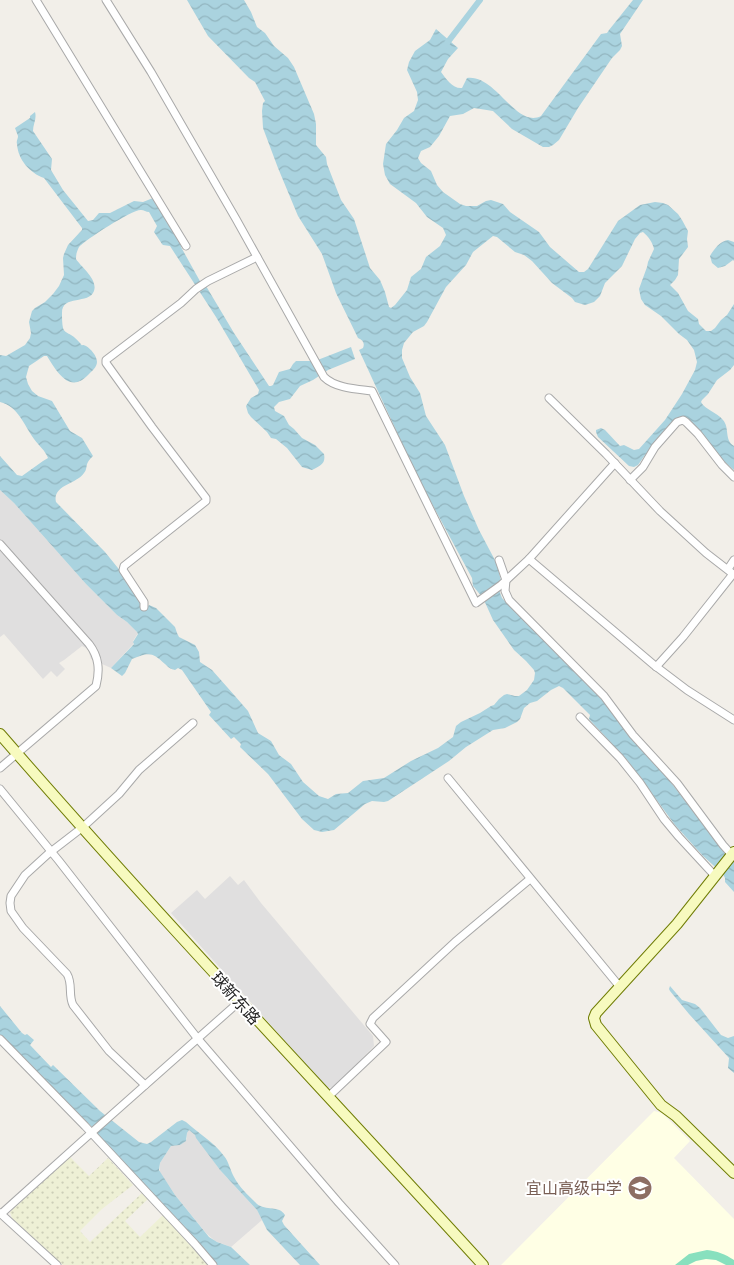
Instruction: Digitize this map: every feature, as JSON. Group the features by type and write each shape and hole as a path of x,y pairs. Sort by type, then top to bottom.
{"street":[{"path":"36,0 186,246"},
{"path":"106,0 151,72 236,219 321,373 333,384 372,391 476,603 503,583 528,559 615,463"},
{"path":"144,607 144,602 123,570 124,566 206,501 206,498 129,395 106,363 106,360 181,303 196,289 208,281 257,257"},
{"path":"549,398 615,463 660,511 732,574 683,637 656,667"},
{"path":"630,480 643,467 655,447 681,420 686,422 698,434 734,477"},
{"path":"0,544 89,644 97,658 99,668 96,686 0,768"},
{"path":"528,559 656,667 687,690 734,720"},
{"path":"499,560 503,583 509,600 604,696 633,735 672,777 723,845 732,854 677,924 596,1012 594,1018 596,1025 660,1105 676,1116 734,1174"},
{"path":"728,570 734,560"},
{"path":"580,717 620,758 674,831 716,875"},
{"path":"145,1085 109,1051 73,1005 70,996 70,980 67,974 23,928 11,910 11,896 25,875 83,827 119,794 139,770 192,723"},
{"name":"球新东路","path":"0,734 240,1001 480,1262"},
{"path":"448,778 620,987"},
{"path":"0,789 52,852 198,1039 395,1265"},
{"path":"328,1097 386,1042 370,1024 373,1018 455,942 530,878"},
{"path":"57,1265 1,1214 240,1001"},
{"path":"0,1039 93,1132 213,1265"}],"shaded area":[{"path":"0,490 14,503 86,584 138,633 133,641 134,643 111,668 91,659 88,649 82,646 59,663 65,669 57,677 51,671 43,679 4,634 0,637"},
{"path":"230,876 238,885 244,880 261,903 373,1036 374,1046 335,1087 327,1088 171,913 197,890 205,899"},
{"name":"宜山高级中学","path":"654,1111 662,1113 690,1141 674,1158 734,1219 734,1265 501,1265"},
{"path":"189,1130 195,1135 220,1170 257,1210 262,1220 231,1247 215,1241 206,1233 175,1195 160,1172 160,1163 171,1146 180,1145 187,1139"},
{"path":"70,1157 89,1176 108,1158 133,1185 102,1209 80,1231 90,1242 142,1193 148,1199 125,1221 140,1237 163,1215 208,1265 63,1265 12,1218 10,1212"}],"green space":[{"path":"707,1250 727,1256 734,1260 734,1265 726,1265 716,1260 706,1259 688,1265 675,1265 689,1254"}],"water":[{"path":"187,0 244,0 257,27 265,33 274,46 288,58 294,67 314,114 316,145 326,157 341,200 354,219 370,268 380,280 391,308 407,290 411,277 421,269 426,257 440,246 446,235 443,228 427,217 416,203 390,184 385,175 383,164 386,144 404,118 414,111 418,100 417,92 407,70 415,51 430,40 436,29 458,48 448,59 441,72 450,83 462,88 467,78 477,79 487,84 523,115 532,118 541,116 601,34 607,33 633,0 643,0 620,34 622,46 620,50 612,58 578,108 559,140 553,145 543,147 512,129 493,111 474,108 463,114 450,116 439,136 430,147 421,151 418,158 431,171 437,185 443,192 466,206 477,206 491,200 503,204 510,212 539,232 550,247 579,272 584,272 588,269 618,221 640,205 655,202 663,203 678,214 688,231 688,247 679,259 678,275 670,285 678,293 688,311 698,319 699,324 706,331 711,331 715,328 734,304 734,365 717,380 701,402 725,423 729,441 734,446 734,470 718,455 698,429 687,419 676,422 638,465 634,467 629,466 598,437 596,432 596,430 601,428 620,446 624,445 634,450 639,449 665,420 682,394 695,370 697,362 694,350 687,340 661,316 645,305 641,299 639,289 654,249 653,244 643,232 635,239 622,266 605,283 600,296 594,302 585,305 575,302 552,283 532,261 524,255 515,252 497,237 493,236 473,252 466,265 446,287 424,326 413,332 404,343 402,358 410,377 420,393 426,416 445,445 464,496 497,564 501,581 499,590 502,598 612,711 726,855 734,856 734,892 725,882 723,874 703,856 675,825 628,761 589,719 590,715 559,686 524,708 517,722 505,728 493,730 388,801 372,801 365,804 334,830 322,832 314,830 302,819 268,774 240,747 241,744 234,737 231,739 209,715 211,712 182,670 170,668 157,657 150,654 132,659 122,676 111,668 134,644 137,632 86,584 14,503 0,490 0,456 17,475 22,476 48,458 16,412 0,402 0,355 6,356 25,345 30,338 29,322 32,311 45,302 59,286 64,275 64,254 68,245 82,230 44,178 34,173 22,160 18,150 18,136 15,128 30,118 35,112 36,117 33,131 52,159 51,170 63,190 88,221 93,220 99,213 110,213 134,201 143,202 153,198 182,245 181,247 201,283 206,286 269,386 273,385 279,372 290,369 296,361 315,361 351,347 355,359 328,370 300,386 290,399 279,402 274,407 275,411 284,416 289,425 302,438 315,445 324,454 323,462 318,467 312,470 302,467 287,448 276,439 271,438 248,413 246,406 251,398 258,394 259,390 216,317 170,246 163,245 154,232 157,226 149,212 136,211 119,219 79,247 76,259 94,282 95,287 94,291 87,298 71,301 63,307 63,326 65,331 92,351 97,360 96,366 82,380 70,382 55,369 47,356 44,356 29,366 26,377 32,391 38,396 52,401 70,431 82,438 93,456 88,461 85,472 81,477 61,488 56,496 56,502 105,552 138,596 142,608 147,608 149,605 156,608 175,627 179,637 195,645 199,652 200,662 212,670 248,711 258,733 271,741 279,755 291,764 303,782 319,796 328,799 336,794 348,793 363,781 384,778 411,761 438,748 453,737 456,726 461,722 494,705 504,695 519,696 527,690 534,680 534,670 514,650 493,620 483,598 473,586 472,578 418,478 359,350 363,348 363,342 358,338 336,293 322,254 298,216 278,168 263,128 262,111 265,101 255,82 208,36"},
{"path":"728,240 734,242 734,261 718,268 712,263 710,256 715,248"},
{"path":"670,986 682,1000 695,1004 700,1008 721,1035 728,1038 734,1036 734,1073 728,1068 729,1058 670,991"},
{"path":"0,1006 22,1033 27,1034 34,1040 30,1045 51,1067 53,1065 100,1111 139,1142 147,1144 151,1142 182,1120 216,1146 227,1161 236,1181 244,1191 257,1204 282,1212 285,1215 282,1221 284,1225 320,1265 300,1265 267,1230 257,1210 220,1170 195,1135 189,1130 186,1141 180,1145 171,1146 160,1163 159,1170 175,1195 209,1237 231,1247 250,1265 216,1265 102,1140 97,1132 0,1035"}],"waterway":[{"path":"444,47 480,0"}],"place":[{"name":"宜山高级中学","path":"640,1188"}]}
